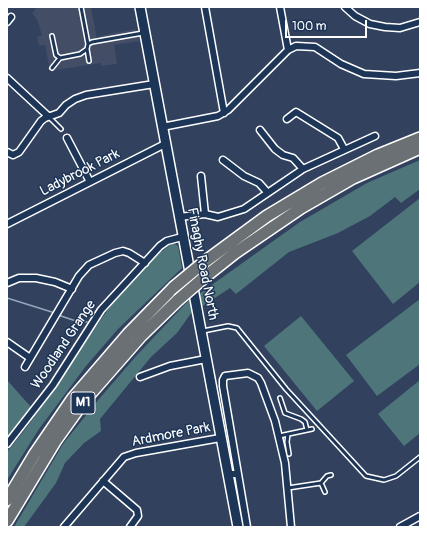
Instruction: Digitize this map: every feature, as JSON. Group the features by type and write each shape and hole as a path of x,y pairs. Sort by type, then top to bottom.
{"highway":[{"name":"M1","path":"7,500 34,454 73,398 128,334 174,287 203,263 267,216 304,193 351,168 420,138"},
{"name":"M1","path":"7,520 56,440 84,401 141,336 178,300 246,245 301,208 353,178 420,148"}],"street":[{"name":"Finaghy Road North","path":"140,7 182,237 238,527"},
{"path":"205,7 224,113"},
{"path":"280,7 288,50"},
{"path":"345,7 355,16 370,24 400,28 420,22"},
{"path":"162,127 218,116 224,113 242,97 288,50 296,46 315,47 350,69 376,76 396,76 420,73"},
{"path":"7,78 48,116"},
{"path":"7,152 13,155 19,152 41,121 48,116 59,113 66,105 86,95 154,84"},
{"path":"287,119 296,112 306,120 318,124 338,138 344,149"},
{"path":"260,130 275,149 283,155 293,158 303,169"},
{"path":"179,216 206,214 218,216 244,209 303,169 375,136"},
{"path":"67,138 90,182"},
{"name":"Ladybrook Park","path":"7,224 165,144"},
{"path":"223,160 238,172 259,183 267,192"},
{"path":"201,176 206,214"},
{"name":"Woodland Grange","path":"7,444 53,385 101,310 145,262 167,241 182,237"},
{"name":"Woodland Grange","path":"25,367 79,276 89,265 115,253 129,253 145,262"},
{"name":"Woodland Grange","path":"7,283 19,278 36,278 55,282 72,289"},
{"name":"Woodland Grange","path":"7,342 30,358"},
{"path":"140,377 170,366 206,359"},
{"path":"247,527 223,386 226,376 248,373 258,378 261,382 279,436 288,488 291,527"},
{"name":"Ardmore Park","path":"64,527 120,460 129,455 220,438"},
{"path":"227,474 238,474"},
{"path":"103,481 137,510 138,516 130,527"},
{"path":"400,527 419,518"}],"lane":[{"path":"81,7 88,44 87,48 89,61"},
{"path":"88,44 144,32"},
{"path":"52,36 56,55 60,58"},
{"path":"52,68 60,58 80,54 87,48"},
{"path":"48,116 61,129"},
{"path":"201,332 228,326 237,328 286,389 366,476 384,480 396,476 420,457"},
{"path":"280,398 286,413 305,422 307,430"},
{"path":"279,436 312,428"},
{"path":"288,434 287,442 289,454"},
{"path":"288,488 322,483 327,476 331,475"},
{"path":"322,483 325,492"}],"shaded area":[{"path":"35,7 91,7 97,39 100,39 99,36 136,29 140,41 114,45 117,64 101,66 101,63 50,71 45,45 39,46 37,37 42,35 37,20 32,13 36,8"}],"green space":[{"path":"420,160 420,189 401,203 395,197 370,216 338,233 289,252 236,294 230,288 201,307 199,294 300,222 367,183"},
{"path":"420,198 420,282 393,304 352,251"},
{"path":"173,243 178,246 182,268 118,329 86,366 39,429 7,480 7,452 27,427 111,305 158,254"},
{"path":"190,299 194,309 177,333 151,357 100,419 101,431 84,443 65,463 56,483 24,527 14,527 63,444 137,355"},
{"path":"420,299 420,364 377,396 346,355"},
{"path":"301,316 354,381 317,411 264,346"},
{"path":"7,380 31,407 7,437"},
{"path":"420,380 420,433 404,446 378,414"}],"waterway":[{"path":"7,298 55,313"},
{"path":"58,315 73,320 87,322"}]}
